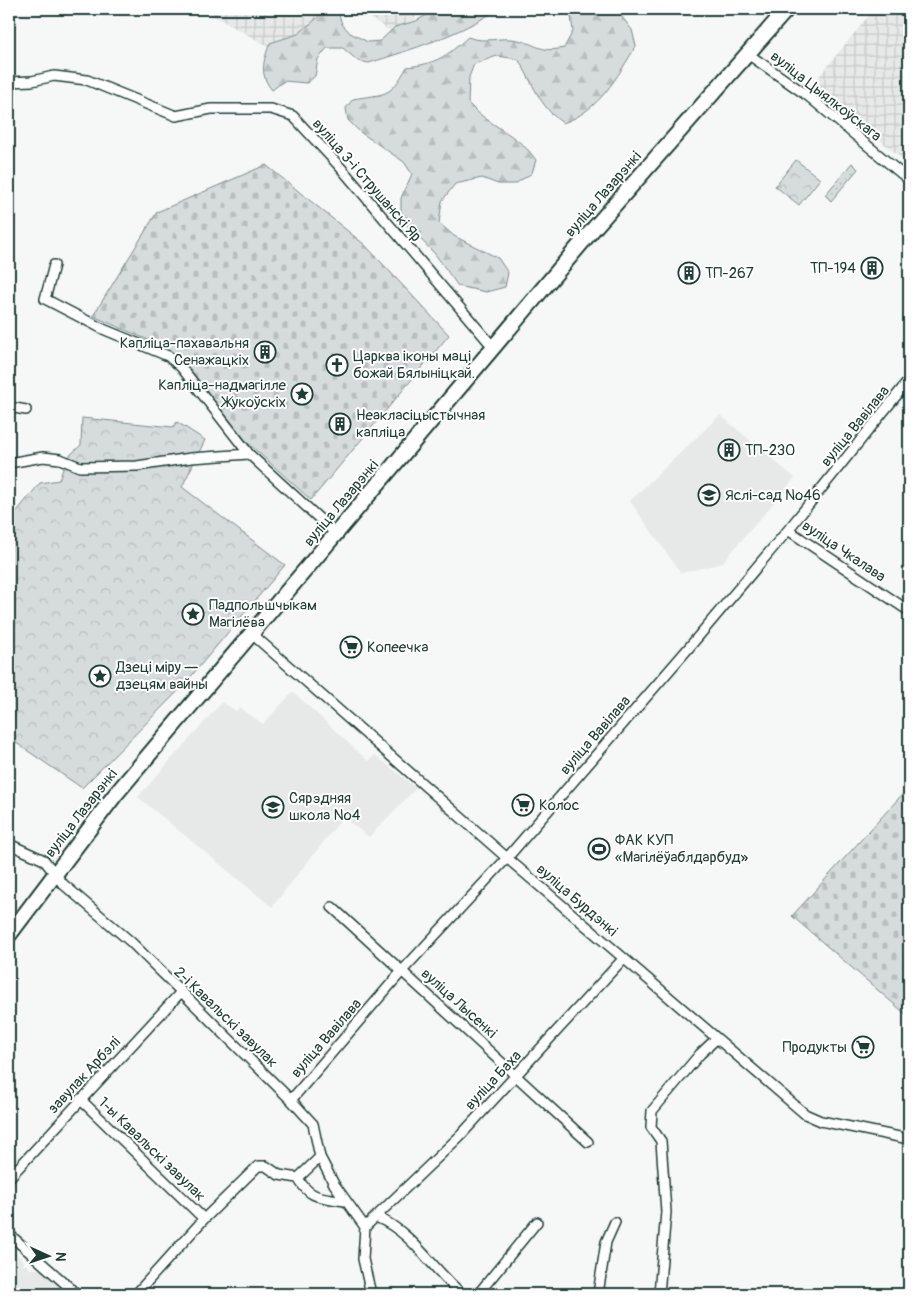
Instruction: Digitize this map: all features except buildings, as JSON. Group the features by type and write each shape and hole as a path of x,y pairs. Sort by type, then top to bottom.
{"main road":[{"name":"вуліца Лазарэнкі","path":"9,935 54,873 115,795 595,227 787,9"}],"street":[{"name":"вуліца Цыялкоўскага","path":"748,54 808,96 909,180"},
{"name":"вуліца 3-і Струшанскі Яр","path":"9,82 32,81 54,76 87,80 176,116 210,110 271,109 293,116 341,168 494,348"},
{"path":"54,266 45,299 104,329 168,356 181,367 249,454 336,534"},
{"name":"вуліца Вавілава","path":"291,1100 402,970 507,858 788,530 909,380"},
{"path":"9,407 26,410"},
{"path":"9,463 43,457 60,459 80,467 137,466 191,458 249,454"},
{"name":"вуліца Чкалава","path":"788,530 909,612"},
{"name":"вуліца Бурдэнкі","path":"252,634 716,1040 805,1114 821,1121 909,1139"},
{"name":"2-і Кавальскі завулак","path":"9,844 44,860 64,884 130,942 291,1100 313,1124 320,1157 345,1201 365,1227"},
{"name":"вуліца Лысенкі","path":"332,907 588,1142"},
{"name":"вуліца Баха","path":"376,1217 460,1136 624,958"},
{"name":"завулак Арбэлі","path":"9,1178 80,1099 181,992"},
{"path":"659,1294 666,1212 661,1141 651,1127 652,1111 700,1054 716,1040"},
{"name":"1-ы Кавальскі завулак","path":"80,1099 204,1219"},
{"path":"320,1157 298,1178 304,1189 311,1195 345,1201"},
{"name":"1-ы Кавальскі завулак","path":"136,1294 204,1219 258,1166 266,1166 279,1175 298,1178"},
{"path":"371,1294 363,1259 365,1227 376,1217 389,1222 405,1234 462,1294"},
{"path":"478,1294 538,1222"},
{"path":"598,1294 606,1242 615,1222"},
{"path":"9,1234 77,1294"}],"shaded area":[{"path":"201,9 337,9 297,62"},
{"path":"356,9 420,9 403,39"},
{"path":"874,9 909,9 909,164 812,85"},
{"name":"Яслі-сад №46","path":"720,415 795,478 722,563 681,573 630,501"},
{"name":"Сярэдняя школа №4","path":"293,692 368,761 375,755 416,788 369,837 343,817 272,907 138,797 222,702 236,711 240,708 263,724"},
{"path":"9,1245 30,1269 40,1269 70,1294 9,1294"}],"green space":[{"path":"328,9 337,9 342,24 350,33 368,42 380,41 395,27 416,21 437,9 498,9 452,34 369,63 358,61 343,48 327,48 318,59 315,76 307,83 284,81 272,90 265,79 264,73 270,43 298,34"},
{"path":"570,9 616,9 632,30 636,46 614,81 597,102 576,118 563,123 542,102 518,59 497,56 474,64 469,77 468,103 485,118 521,143 536,160 532,173 515,184 498,184 482,178 455,184 442,201 439,223 454,236 498,258 508,273 505,287 486,292 458,286 435,254 401,219 401,198 412,174 404,162 360,132 348,120 346,108 353,99 386,93 396,85 407,67 426,64 441,58 468,37 480,40 512,39 550,50 564,48 573,31"},
{"path":"796,160 820,179 799,205 775,186"},
{"path":"852,163 858,169 831,201 825,195"},
{"path":"266,165 365,245 449,335 311,500 247,442 184,362 169,349 93,316 157,212"},
{"path":"82,418 173,427 177,422 205,440 182,487 285,565 182,687 82,788 9,738 9,521 40,483 59,480 67,458 81,445"},
{"path":"909,787 909,1017 792,916"}],"place":[{"name":"ТП-194","path":"872,268"},
{"name":"ТП-267","path":"689,273"},
{"name":"Капліца-пахавальня Сенажацкіх","path":"265,352"},
{"name":"Царква іконы маці божай Бялыніцкай.","path":"337,365"},
{"name":"Капліца-надмагілле Жукоўскіх","path":"302,394"},
{"name":"Неакласіцыстычная капліца","path":"340,424"},
{"name":"ТП-230","path":"729,450"},
{"name":"Яслі-сад №46","path":"709,495"},
{"name":"Падпольшчыкам Магілёва","path":"193,614"},
{"name":"Копеечка","path":"351,647"},
{"name":"Дзеці міру — дзецям вайны","path":"100,676"},
{"name":"Колос","path":"523,805"},
{"name":"Сярэдняя школа №4","path":"273,807"},
{"name":"ФАК КУП «Магілёўаблдарбуд»","path":"599,849"},
{"name":"Продукты","path":"863,1047"}]}
